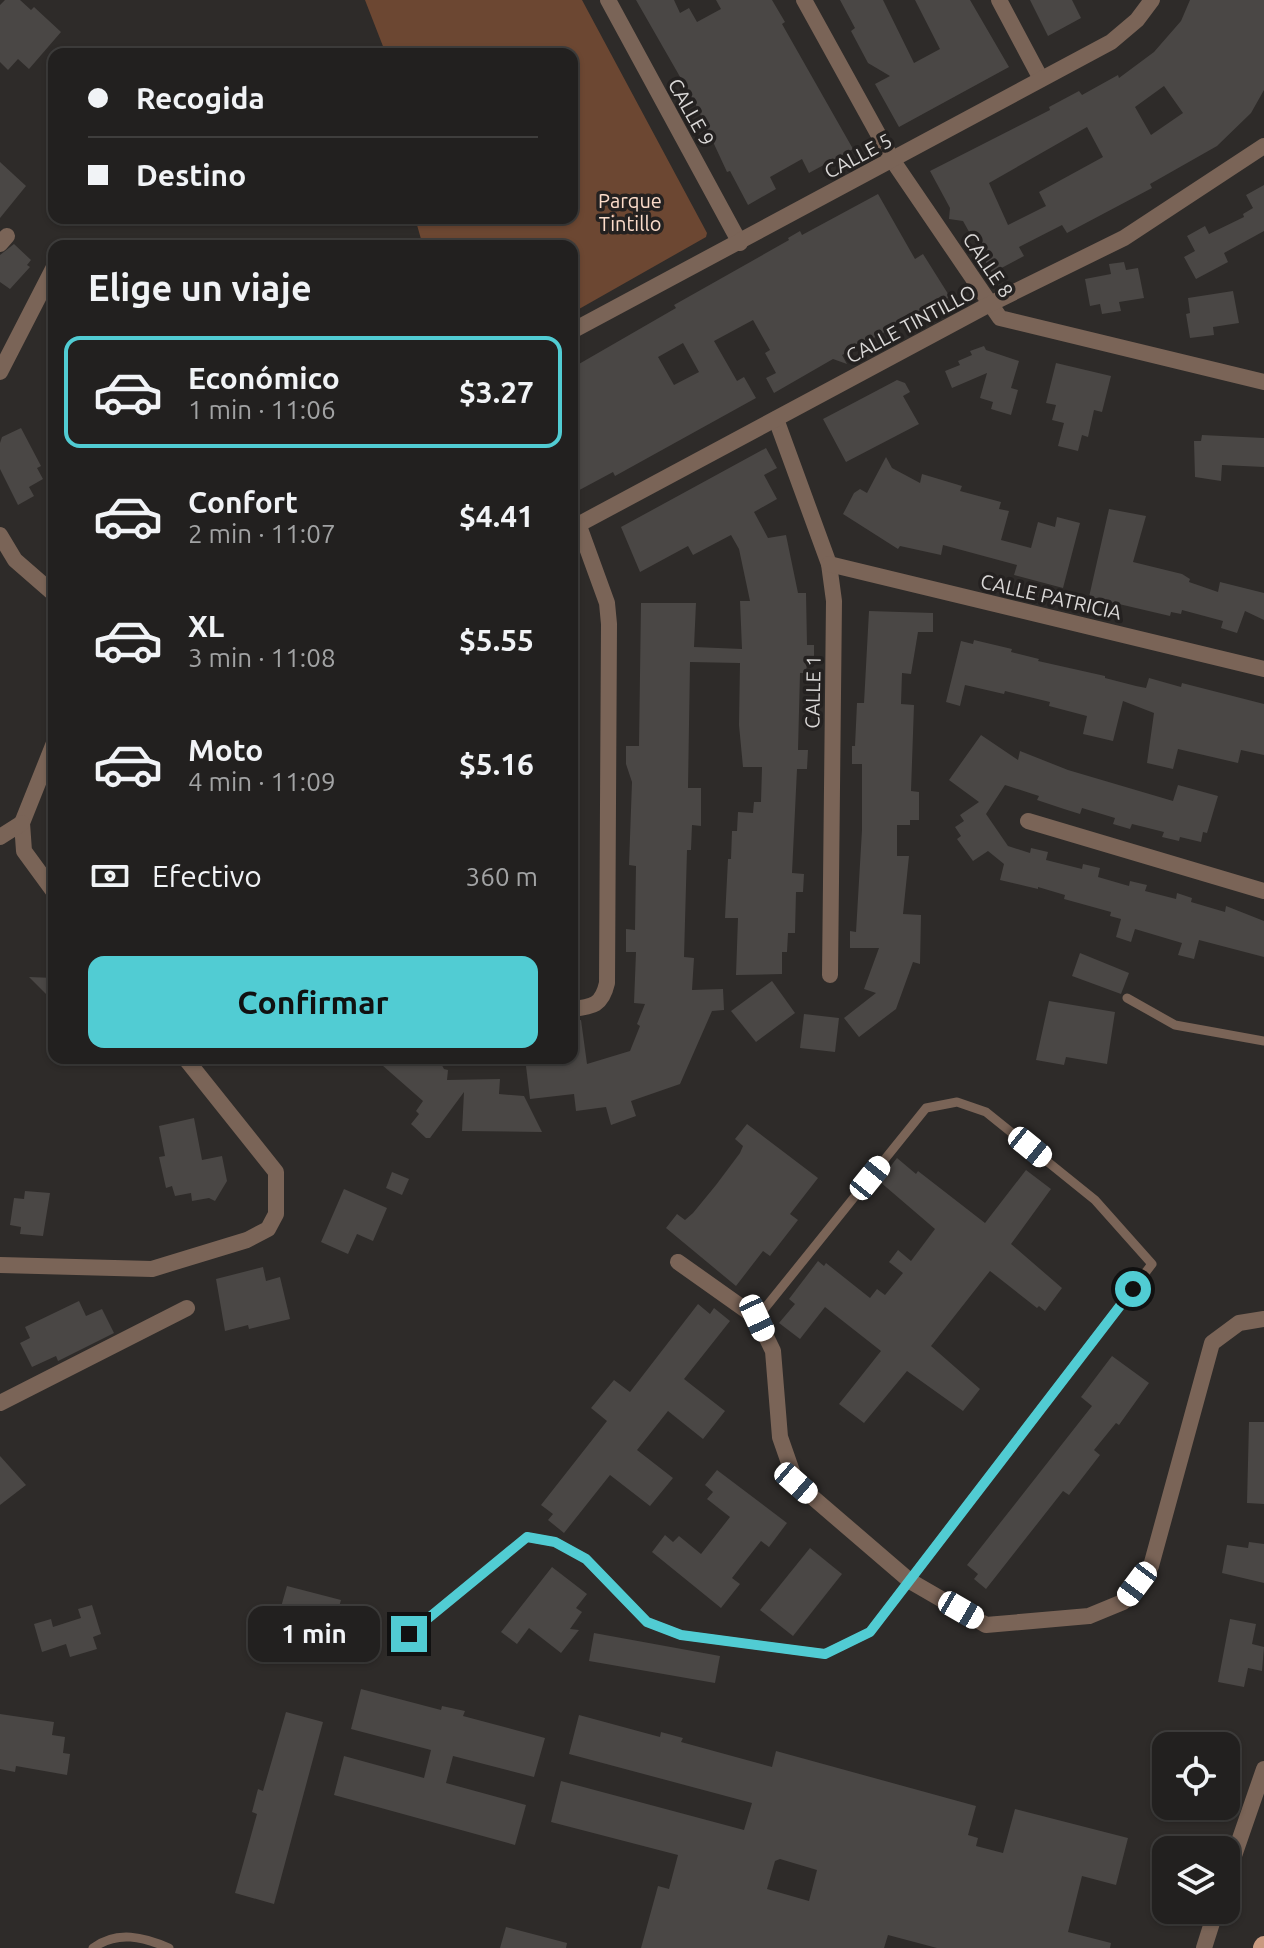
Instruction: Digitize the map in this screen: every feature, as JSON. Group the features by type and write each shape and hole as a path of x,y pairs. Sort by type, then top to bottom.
{"street":[{"name":"CALLE 9","path":"608,0 740,243"},
{"name":"CALLE 8","path":"804,0 893,161 1000,318 1264,382"},
{"path":"999,0 1041,79"},
{"name":"CALLE 5","path":"578,328 1111,42 1137,20 1152,0"},
{"name":"CALLE TINTILLO","path":"578,525 990,304 1124,238 1264,146"},
{"path":"0,372 48,279"},
{"name":"CALLE 1","path":"776,419 829,564 834,601 830,975"},
{"path":"578,534 607,603 609,624 607,983 601,1000 594,1007 578,1008"},
{"path":"0,535 15,560 48,589"},
{"name":"CALLE PATRICIA","path":"829,564 1264,669"},
{"path":"48,758 22,823 24,851 48,884"},
{"path":"1028,821 1264,891"},
{"path":"0,837 22,823"},
{"path":"0,1265 152,1269 247,1240 268,1229 276,1214 276,1172 190,1064"},
{"path":"678,1262 757,1318 773,1351 780,1437 796,1483 910,1581 986,1625 1089,1616 1123,1602 1151,1566 1212,1343 1239,1323 1264,1319"},
{"path":"0,1403 187,1308"},
{"path":"1240,1838 1264,1769"},
{"path":"1204,1948 1212,1924"}],"lane":[{"path":"1127,998 1175,1025 1264,1041"},
{"path":"409,1634 527,1537 555,1542 586,1559 647,1622 681,1635 825,1654 870,1632 1152,1264 1095,1200 986,1112 957,1102 926,1108 757,1318"},
{"path":"93,1948 113,1938 130,1936 169,1948"}],"green space":[{"name":"Parque Tintillo","path":"365,0 582,0 707,233 706,237 578,310 578,240 421,240 417,224 578,224 578,48 384,48"}],"building":[{"path":"5,0 20,0 31,10 34,7 61,32 29,69 18,59 8,70 0,62 0,5"},
{"path":"636,0 674,0 680,13 689,8 697,22 721,9 716,0 772,0 785,22 782,24 853,149 809,173 802,159 770,177 776,189 748,205 730,171 727,172 695,103"},
{"path":"840,0 883,0 914,63 940,49 915,0 970,0 1009,67 899,127 875,84 890,76 868,63 851,31 855,28"},
{"path":"1030,0 1072,0 1081,18 1048,36"},
{"path":"1190,0 1264,0 1264,90 1251,113 1217,146 1150,184 1152,188 1067,233 1062,225 1019,247 1024,256 992,273 963,221 949,219 950,208 930,171 1050,110 1049,107 1079,91 1082,95 1118,75 1119,78 1154,52 1181,21","holes":["1164,86 1183,113 1151,135 1135,107","1087,127 1103,157 1039,192 1046,206 1008,225 989,183"]},
{"path":"0,162 26,186 0,218"},
{"path":"1264,185 1264,231 1224,253 1228,262 1196,279 1184,257 1195,251 1187,236 1205,226 1209,234 1244,217 1243,214 1253,208 1246,195"},
{"path":"878,194 915,259 923,254 950,297 842,355 847,364 833,359 774,393 766,378 776,373 765,353 770,350 753,320 714,341 737,381 744,377 756,398 615,476 613,472 578,491 578,365 800,231 802,235","holes":["683,343 699,372 674,385 658,357"]},
{"path":"14,244 31,260 27,265 30,267 10,289 0,282 0,255"},
{"path":"1124,262 1126,270 1138,268 1144,298 1119,302 1121,311 1102,314 1100,304 1090,306 1085,279 1111,274 1109,264"},
{"path":"1233,291 1239,323 1213,327 1214,335 1190,338 1186,314 1190,313 1188,298"},
{"path":"984,346 986,350 1019,361 1011,388 1018,390 1011,415 991,409 993,402 980,398 987,373 952,388 945,371 960,365 958,361 972,355 970,351"},
{"path":"1056,363 1111,376 1102,412 1094,410 1088,437 1082,435 1078,451 1058,446 1064,423 1052,420 1056,405 1046,403"},
{"path":"897,380 905,383 910,392 903,396 919,424 846,462 823,419"},
{"path":"21,428 41,466 37,468 43,479 29,487 34,496 18,505 0,469 0,443 2,437"},
{"path":"1202,435 1264,438 1264,467 1222,465 1221,481 1195,477 1194,441 1201,441"},
{"path":"766,448 777,468 764,475 777,499 754,512 768,538 786,535 798,593 806,593 807,645 814,645 814,663 807,663 806,673 800,673 798,750 808,750 807,769 797,769 792,873 804,874 803,892 796,892 795,933 788,933 787,952 782,952 782,974 736,975 738,918 725,918 728,859 731,859 732,831 737,831 738,812 753,813 754,802 761,802 762,767 743,767 739,725 740,663 690,662 688,788 701,788 701,826 692,825 691,850 687,850 684,957 694,958 692,990 723,989 724,1010 712,1011 680,1084 631,1101 636,1116 611,1125 606,1107 576,1111 574,1094 530,1099 526,1064 578,1064 578,1020 581,1020 587,1064 630,1051 640,1026 637,1024 645,1004 634,1003 636,952 626,952 626,929 635,930 636,866 629,865 632,782 626,764 626,746 639,746 641,603 696,603 694,647 742,649 740,601 750,601 739,549 731,535 693,555 688,546 640,572 621,527"},
{"path":"886,457 892,468 920,483 922,474 962,486 960,491 1001,502 999,509 1009,511 1001,540 1031,548 1038,522 1055,527 1057,517 1080,523 1063,588 1014,575 1017,565 943,545 941,555 900,546 898,549 843,514 854,493 860,489 867,493"},
{"path":"1109,509 1146,516 1133,562 1182,574 1190,579 1189,582 1218,592 1220,582 1264,593 1264,620 1245,611 1237,633 1221,628 1223,621 1182,610 1181,614 1171,612 1170,616 1089,597"},
{"path":"869,611 933,613 933,632 918,632 911,674 902,673 901,704 914,705 911,791 919,792 919,820 910,820 910,825 897,825 897,856 909,856 903,914 921,915 920,964 913,962 896,1009 859,1037 844,1018 876,993 864,989 879,948 850,948 850,931 856,932 862,830 862,764 852,764 852,746 855,746 857,703 864,703"},
{"path":"974,640 1012,649 1011,652 1038,661 1136,686 1146,688 1149,678 1181,687 1182,683 1264,704 1264,755 1241,750 1238,763 1178,749 1173,769 1147,763 1154,713 1123,701 1113,741 1083,734 1087,716 1049,706 1050,702 1005,691 1004,694 965,685 960,706 946,702 961,641 973,644"},
{"path":"981,735 1018,760 1020,751 1068,770 1173,801 1178,785 1218,796 1207,833 1203,832 1201,842 1162,837 1164,832 1132,824 1130,829 1113,824 1115,818 1082,808 1080,814 1037,800 1039,796 1005,785 986,814 1008,846 1030,853 1031,848 1048,852 1046,860 1082,869 1083,864 1100,868 1098,877 1129,886 1130,881 1147,885 1145,891 1176,899 1177,893 1192,898 1191,902 1225,912 1226,906 1264,921 1264,957 1199,940 1194,959 1178,955 1182,943 1135,929 1131,942 1116,937 1121,919 1110,916 1111,912 1064,899 1065,895 1038,887 1000,880 1004,864 988,851 973,861 957,839 961,836 955,827 964,821 960,815 979,802 949,780"},
{"path":"1080,953 1129,973 1121,994 1072,976"},
{"path":"29,977 48,978 48,996"},
{"path":"772,981 795,1013 756,1042 731,1011"},
{"path":"1049,1001 1115,1012 1107,1064 1066,1057 1064,1065 1036,1060"},
{"path":"804,1014 839,1018 835,1052 800,1048"},
{"path":"381,1064 441,1064 448,1070 447,1080 500,1079 499,1094 524,1096 542,1132 462,1131 464,1092 430,1138 426,1138 411,1124 419,1114 416,1111 423,1101"},
{"path":"194,1118 202,1160 222,1156 227,1181 215,1201 209,1198 192,1201 191,1193 175,1196 172,1186 166,1188 159,1157 165,1156 159,1126"},
{"path":"747,1124 818,1178 790,1214 798,1220 770,1256 763,1251 736,1286 666,1228 677,1214 685,1220 716,1185 740,1153 743,1146 735,1139"},
{"path":"897,1158 985,1223 1026,1170 1051,1189 1011,1244 1062,1288 1045,1311 990,1271 931,1346 980,1389 963,1411 907,1371 864,1423 839,1404 881,1351 825,1307 800,1339 779,1323 795,1304 789,1299 818,1261 824,1266 826,1263 870,1298 877,1289 885,1295 903,1273 889,1262 898,1250 911,1261 935,1229 879,1181"},
{"path":"392,1172 409,1179 402,1195 386,1188"},
{"path":"344,1189 387,1208 373,1241 357,1234 348,1254 321,1242"},
{"path":"25,1191 50,1193 43,1236 20,1234 21,1227 10,1225 14,1198 24,1199"},
{"path":"263,1267 266,1281 280,1277 290,1319 225,1331 216,1279"},
{"path":"79,1301 86,1316 102,1309 114,1333 58,1361 56,1356 32,1367 20,1343 30,1338 25,1327"},
{"path":"698,1304 710,1314 714,1308 730,1321 684,1379 725,1411 703,1439 668,1411 637,1450 673,1478 650,1506 610,1475 564,1533 548,1520 553,1514 541,1505 607,1421 591,1408 614,1380 630,1392"},
{"path":"1112,1356 1149,1383 1119,1425 1116,1423 1094,1450 1100,1455 1069,1495 1063,1491 986,1589 974,1579 978,1574 967,1565 1092,1406 1081,1397"},
{"path":"1249,1422 1264,1422 1264,1504 1247,1503"},
{"path":"0,1456 26,1485 0,1505"},
{"path":"717,1470 787,1523 769,1547 761,1541 732,1578 740,1584 721,1608 652,1552 665,1535 673,1542 679,1536 701,1554 730,1517 707,1499 713,1492 705,1485"},
{"path":"1249,1542 1264,1544 1264,1583 1222,1573 1227,1545 1248,1548"},
{"path":"810,1548 842,1574 793,1636 760,1610"},
{"path":"552,1567 587,1594 576,1608 582,1612 570,1629 579,1630 561,1653 529,1628 517,1644 501,1632"},
{"path":"287,1586 341,1600 339,1607 370,1614 360,1653 333,1646 339,1622 281,1607"},
{"path":"92,1605 101,1634 93,1637 97,1649 70,1657 66,1644 42,1652 34,1624 51,1619 53,1627 81,1618 78,1609"},
{"path":"1230,1619 1256,1624 1252,1644 1264,1647 1262,1671 1248,1668 1244,1687 1218,1682"},
{"path":"594,1633 720,1656 715,1683 589,1661"},
{"path":"361,1689 441,1710 442,1706 465,1711 463,1716 545,1738 534,1777 453,1756 446,1783 526,1805 515,1845 334,1795 344,1756 424,1778 431,1750 351,1729"},
{"path":"286,1712 323,1722 274,1904 235,1893 257,1814 252,1812 258,1789 263,1791"},
{"path":"0,1714 54,1722 52,1735 65,1737 63,1753 70,1754 67,1775 16,1766 15,1772 0,1769"},
{"path":"579,1715 660,1737 661,1732 683,1738 681,1742 772,1767 776,1751 976,1806 968,1835 978,1838 976,1846 1003,1853 1015,1809 1128,1838 1116,1885 1082,1876 1068,1932 1111,1943 1110,1948 937,1948 888,1935 884,1948 641,1948 658,1886 669,1889 678,1855 551,1822 561,1781 744,1830 752,1803 569,1754","holes":["780,1859 817,1870 809,1901 767,1889 775,1861"]},
{"path":"506,1927 567,1943 566,1948 500,1948"}],"route":[{"path":"409,1634 527,1537 555,1542 586,1559 647,1622 681,1635 825,1654 870,1632 1133,1289"}]}
